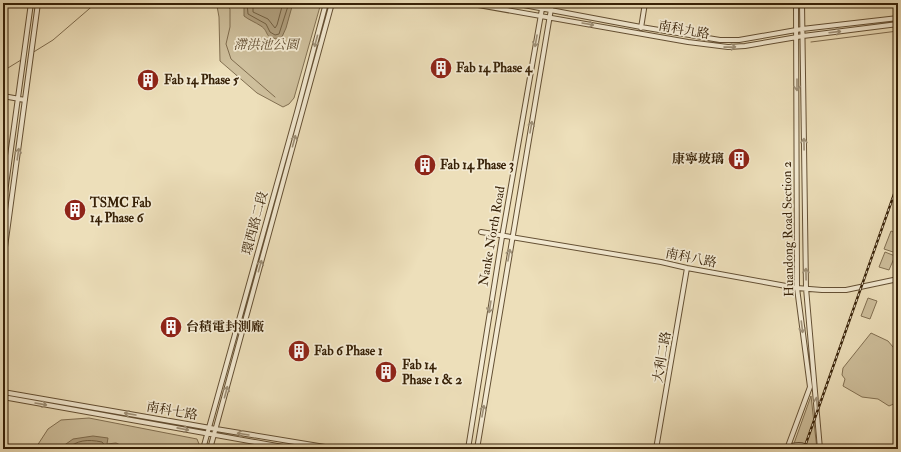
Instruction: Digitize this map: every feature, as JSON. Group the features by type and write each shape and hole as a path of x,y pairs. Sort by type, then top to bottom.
{"street":[{"path":"3,207 31,3"},
{"path":"3,262 38,3"},
{"name":"環西路二段","path":"203,449 326,3"},
{"name":"環西路二段","path":"214,435 332,3"},
{"name":"南科九路","path":"467,3 540,17 701,44 728,47 745,46 796,37 898,24"},
{"name":"南科九路","path":"513,3 720,40 739,40 802,29 898,18"},
{"name":"Nanke North Road","path":"468,449 502,237 543,3"},
{"name":"Nanke North Road","path":"477,449 552,3"},
{"path":"640,33 645,3"},
{"name":"Huandong Road Section 2","path":"787,449 810,387 797,288 796,3"},
{"name":"Huandong Road Section 2","path":"802,3 806,288 820,449"},
{"path":"3,96 25,100"},
{"name":"南科八路","path":"481,232 502,237 661,262 797,288 846,290 898,279"},
{"name":"大利二路","path":"656,449 687,268"},
{"name":"南科七路","path":"3,392 337,449"},
{"name":"南科七路","path":"3,397 214,435"},
{"path":"210,449 214,435 294,449"},
{"path":"791,449 792,446 798,445 805,446 810,449"}],"green space":[{"name":"滯洪池公園","path":"205,3 321,3 294,98 289,104 283,107 257,93 220,61 219,17 217,6"},
{"path":"891,231 898,234 898,247 896,253 884,249"},
{"path":"885,252 895,256 889,270 879,267"},
{"path":"868,298 877,301 870,319 861,316"},
{"path":"871,333 888,341 898,353 898,402 889,406 878,399 862,397 843,386 845,379 842,375 843,368"},
{"path":"811,396 817,449 792,449"},
{"path":"89,418 197,439 199,444 198,449 35,449 48,429 61,420"}],"water":[{"path":"244,3 293,3 286,28 281,39 272,38 268,35 264,28 244,16"},
{"path":"93,436 108,438 107,444 116,443 129,449 59,449 73,439"}],"waterway":[{"path":"32,53 53,40 96,3"},
{"path":"226,3 230,9 230,27 226,44 231,59 275,97"},
{"path":"811,42 898,31"},
{"path":"3,71 21,60"}],"railway":[{"path":"804,449 898,183"}],"place":[{"name":"Fab 14 Phase 4","path":"441,68"},
{"name":"Fab 14 Phase 5","path":"148,80"},
{"name":"康寧玻璃","path":"739,159"},
{"name":"Fab 14 Phase 3","path":"425,165"},
{"name":"TSMC Fab 14 Phase 6","path":"75,210"},
{"name":"台積電封測廠","path":"171,327"},
{"name":"Fab 6 Phase 1","path":"299,351"},
{"name":"Fab 14 Phase 1 & 2","path":"386,372"}]}
